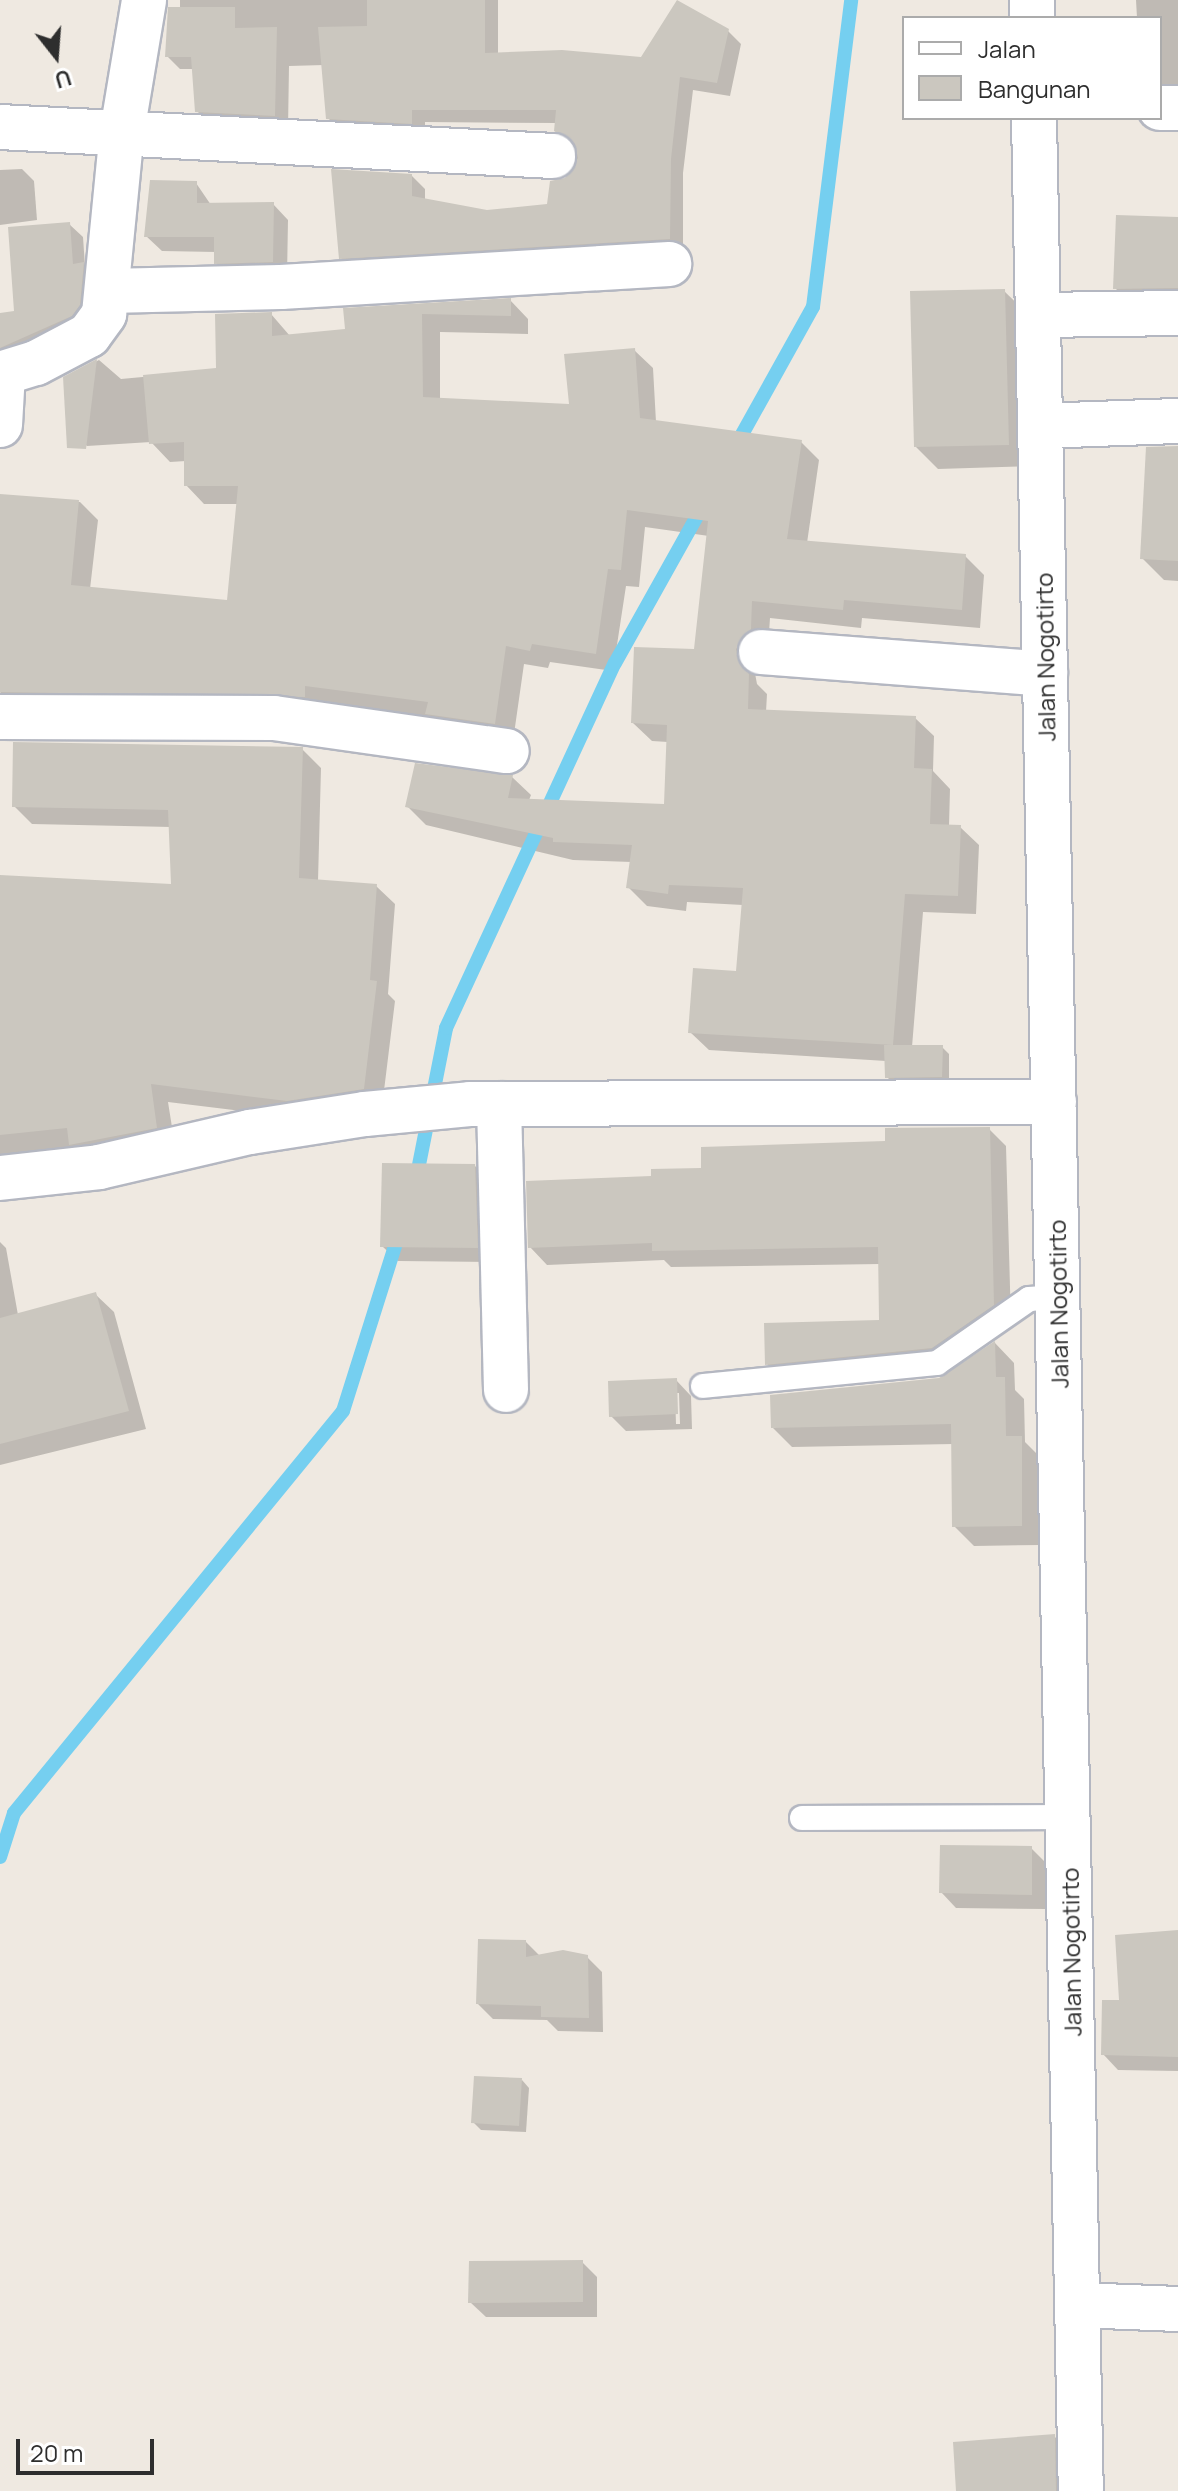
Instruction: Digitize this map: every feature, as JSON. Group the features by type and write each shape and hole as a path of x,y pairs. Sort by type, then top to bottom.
{"street":[{"path":"0,425 2,373 36,363 89,335 104,314 122,132 144,0"},
{"name":"Jalan Nogotirto","path":"1034,120 1081,2491"},
{"path":"0,127 553,156"},
{"path":"108,291 281,287 669,264"},
{"path":"1038,315 1178,313"},
{"path":"1040,426 1178,421"},
{"path":"761,652 1045,674"},
{"path":"0,717 274,718 507,751"},
{"path":"0,1178 99,1167 250,1132 365,1114 484,1104 1054,1102"},
{"path":"484,1104 506,1390"},
{"path":"1078,2305 1178,2309"}],"lane":[{"path":"703,1386 937,1363 1029,1299 1058,1297"},
{"path":"802,1818 1068,1817"}],"building":[{"path":"367,0 485,0 485,53 562,50 641,57 677,0 729,29 717,83 680,77 671,159 670,239 339,259 331,169 412,174 412,196 487,210 547,204 550,181 565,178 578,158 575,144 554,131 556,110 412,110 412,124 326,119 318,27 367,26"},
{"path":"168,7 235,7 235,28 277,27 275,116 195,112 191,57 165,57"},
{"path":"150,180 197,181 197,203 274,202 273,262 214,264 214,237 144,237"},
{"path":"1116,215 1178,217 1178,288 1113,289"},
{"path":"70,222 73,264 84,262 80,305 72,316 0,348 0,313 14,311 8,227"},
{"path":"1005,289 1009,445 914,447 910,291"},
{"path":"511,298 511,316 422,314 423,397 569,404 564,354 635,348 640,418 802,440 787,539 966,554 962,610 844,600 843,610 752,601 751,629 736,649 739,663 749,674 748,709 916,716 914,768 932,769 930,824 961,825 958,896 905,894 893,1045 688,1033 693,968 736,971 743,888 669,885 668,894 626,888 632,845 553,842 553,838 405,807 415,763 513,775 508,798 664,804 667,725 631,723 634,647 694,649 708,521 627,510 621,570 608,569 596,654 532,644 530,651 506,646 495,724 425,714 428,702 305,686 305,697 0,692 0,494 79,500 71,585 227,600 238,486 184,486 184,442 149,444 143,375 216,368 215,314 272,312 272,336 345,329 343,308"},
{"path":"97,359 86,449 67,448 63,377"},
{"path":"1178,446 1178,561 1140,559 1146,447"},
{"path":"13,742 303,747 299,878 377,884 370,980 377,981 364,1089 287,1101 151,1084 157,1128 69,1145 67,1128 0,1135 0,875 171,884 168,810 12,807"},
{"path":"884,1045 943,1045 942,1077 885,1078"},
{"path":"990,1127 994,1305 932,1348 765,1365 764,1323 879,1320 878,1247 652,1251 652,1243 528,1248 526,1181 651,1176 651,1169 701,1168 701,1147 885,1141 885,1128"},
{"path":"382,1163 475,1164 478,1248 380,1247"},
{"path":"96,1292 129,1411 0,1444 0,1318"},
{"path":"995,1341 996,1377 1005,1377 1006,1436 1022,1436 1022,1526 952,1527 951,1424 771,1428 770,1395 939,1378"},
{"path":"677,1378 678,1414 609,1417 608,1381"},
{"path":"940,1845 1032,1846 1032,1895 939,1893"},
{"path":"1178,1930 1178,2057 1101,2055 1102,2000 1119,2000 1115,1935"},
{"path":"478,1939 526,1940 526,1957 563,1950 588,1955 589,2018 541,2017 541,2006 476,2004"},
{"path":"474,2076 522,2078 519,2126 471,2123"},
{"path":"583,2260 583,2302 468,2303 469,2261"},
{"path":"1055,2434 1056,2491 956,2491 953,2442"}],"waterway":[{"path":"735,447 813,307 851,0"},
{"path":"416,1180 446,1028 615,663 704,504"},
{"path":"0,1857 14,1813 343,1411 400,1230"}]}
